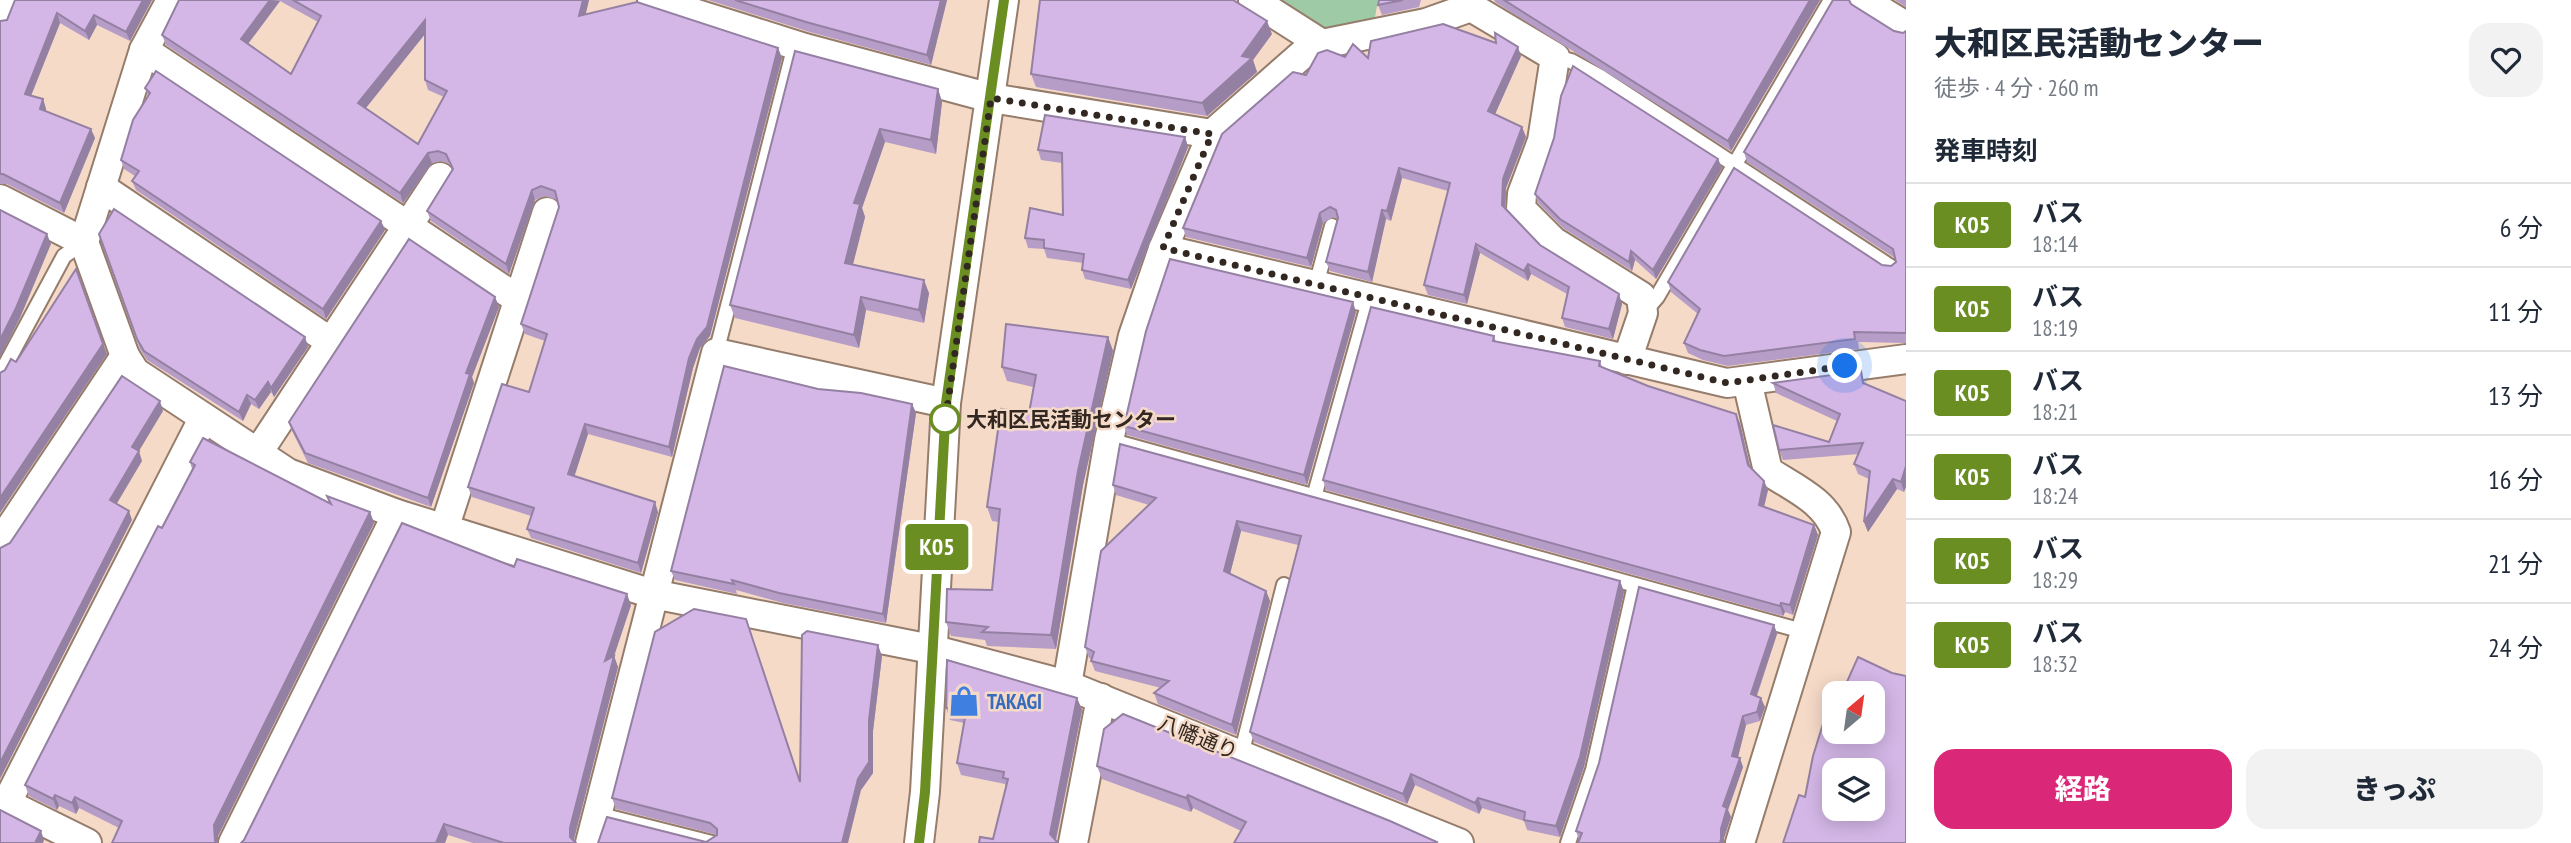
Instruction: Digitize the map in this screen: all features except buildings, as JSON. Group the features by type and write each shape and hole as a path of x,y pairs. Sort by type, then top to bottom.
{"street":[{"path":"0,17 5,0"},
{"path":"0,542 125,356 84,242 144,50 171,0"},
{"path":"919,843 925,792 946,403 1004,0"},
{"path":"1253,0 1322,44"},
{"path":"1863,0 1906,26"},
{"path":"665,2 795,45 991,98 1212,134"},
{"path":"1067,685 1109,440 1133,336 1163,248 1212,134 1304,53 1322,44 1426,23 1472,3 1555,57 1542,141 1522,194 1521,209 1553,241 1640,296 1643,313 1627,360"},
{"path":"144,50 519,300"},
{"path":"257,454 440,177"},
{"path":"101,187 331,342"},
{"path":"0,199 84,242"},
{"path":"444,529 547,212"},
{"path":"1163,248 1727,383 1906,359"},
{"path":"590,843 716,354 946,403"},
{"name":"八幡通り","path":"125,356 135,372 288,473 397,514 653,594 931,649 1067,685 1459,843"},
{"path":"1740,843 1836,531 1831,516 1814,500 1768,471 1747,381"},
{"path":"87,843 3,801 203,419"},
{"path":"233,843 397,514"},
{"path":"1073,843 1101,698"}],"lane":[{"path":"1643,313 1657,297 1831,0"},
{"path":"716,354 795,45"},
{"path":"1555,57 1571,61 1602,78 1891,267"},
{"path":"1316,285 1332,226"},
{"path":"0,375 64,256 84,242"},
{"path":"1314,497 1370,298"},
{"path":"1109,440 1806,632"},
{"path":"1241,755 1284,585"},
{"path":"1568,843 1593,770 1635,585"},
{"path":"597,814 712,843"}],"green space":[{"path":"1280,0 1378,0 1374,23 1334,36"}],"bus line":[{"name":"K05","path":"919,843 925,792 946,403 1004,0"}],"place":[{"name":"大和区民活動センター","path":"945,419"},
{"name":"TAKAGI","path":"964,701"}],"route":[{"path":"945,419 944,430 991,98 1212,134 1163,248 1727,383 1845,366"}]}
